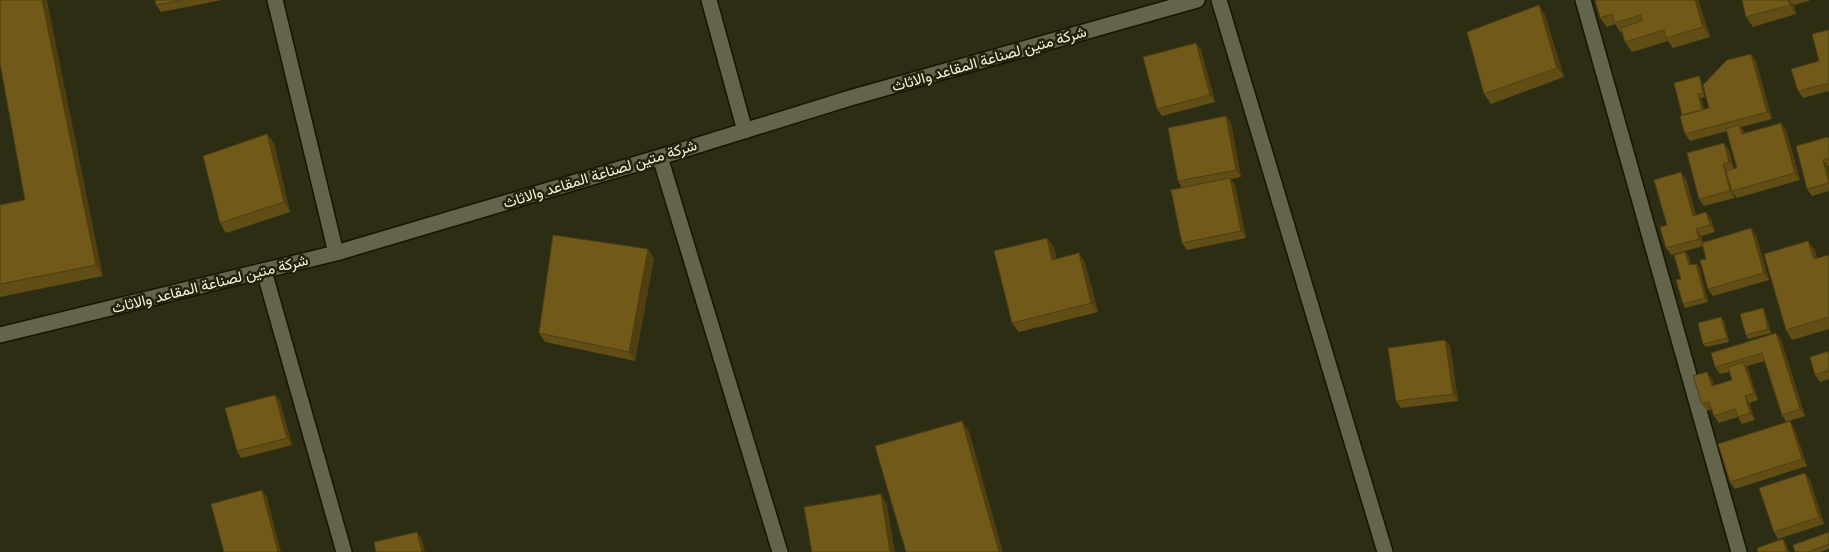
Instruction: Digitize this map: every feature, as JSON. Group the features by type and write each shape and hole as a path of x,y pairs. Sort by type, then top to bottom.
{"street":[{"path":"275,0 336,252"},
{"path":"709,0 745,131"},
{"name":"شركة متين لصناعة المقاعد والاثاث","path":"0,335 336,252 660,157 850,98 1197,0"},
{"path":"1219,0 1385,552"},
{"path":"1583,0 1739,552"},
{"path":"660,157 780,552"},
{"path":"264,271 344,552"}],"building":[{"path":"0,0 42,0 96,265 0,284 0,205 25,200 0,63"},
{"path":"155,0 183,0 156,5"},
{"path":"1595,0 1695,0 1703,27 1666,38 1664,30 1625,42 1621,28 1642,21 1641,15 1614,23 1612,14 1600,18"},
{"path":"1742,0 1788,0 1790,5 1746,17"},
{"path":"1539,5 1557,68 1484,94 1467,32"},
{"path":"1829,30 1829,83 1798,91 1791,69 1819,61 1812,34"},
{"path":"1196,43 1210,95 1157,109 1143,57"},
{"path":"1751,54 1767,112 1685,134 1680,116 1709,108 1703,85 1727,60"},
{"path":"1699,76 1703,93 1698,94 1702,110 1682,115 1674,83"},
{"path":"1226,116 1236,170 1178,181 1168,128"},
{"path":"1781,123 1795,173 1732,191 1726,171 1737,168 1726,129 1739,125 1742,134"},
{"path":"267,134 284,202 220,223 203,156"},
{"path":"1828,137 1829,158 1823,160 1829,183 1807,189 1796,146"},
{"path":"1724,143 1729,162 1723,164 1730,191 1699,199 1687,153"},
{"path":"1681,172 1693,216 1706,212 1710,225 1696,229 1699,239 1666,248 1660,227 1667,225 1654,180"},
{"path":"1230,178 1241,231 1182,243 1171,190"},
{"path":"1751,228 1764,273 1708,289 1700,260 1706,259 1702,243"},
{"path":"553,235 648,249 629,352 539,333"},
{"path":"1047,238 1052,260 1079,253 1091,303 1012,323 994,251"},
{"path":"1808,241 1814,259 1829,255 1829,317 1786,330 1764,254"},
{"path":"1685,252 1689,265 1696,264 1705,298 1683,304 1676,280 1681,279 1674,255"},
{"path":"1763,308 1768,329 1746,335 1740,314"},
{"path":"1721,317 1727,338 1703,344 1698,323"},
{"path":"1776,333 1800,409 1782,415 1762,353 1715,367 1711,353"},
{"path":"1445,340 1453,394 1396,401 1388,348"},
{"path":"1829,351 1829,370 1815,375 1810,357"},
{"path":"1743,362 1754,393 1745,396 1750,413 1738,417 1735,409 1714,416 1709,402 1702,404 1693,376 1707,372 1712,386 1732,380 1728,367"},
{"path":"275,395 287,438 237,451 225,408"},
{"path":"962,421 999,552 906,552 875,446"},
{"path":"1790,421 1802,459 1730,482 1718,444"},
{"path":"1805,473 1819,517 1774,532 1759,488"},
{"path":"262,490 278,552 224,552 211,504"},
{"path":"881,494 890,552 812,552 804,507"},
{"path":"417,532 422,552 376,552 374,542"},
{"path":"1829,532 1829,544 1808,552 1795,552 1793,545"},
{"path":"1783,539 1787,552 1758,552 1757,548"}]}
